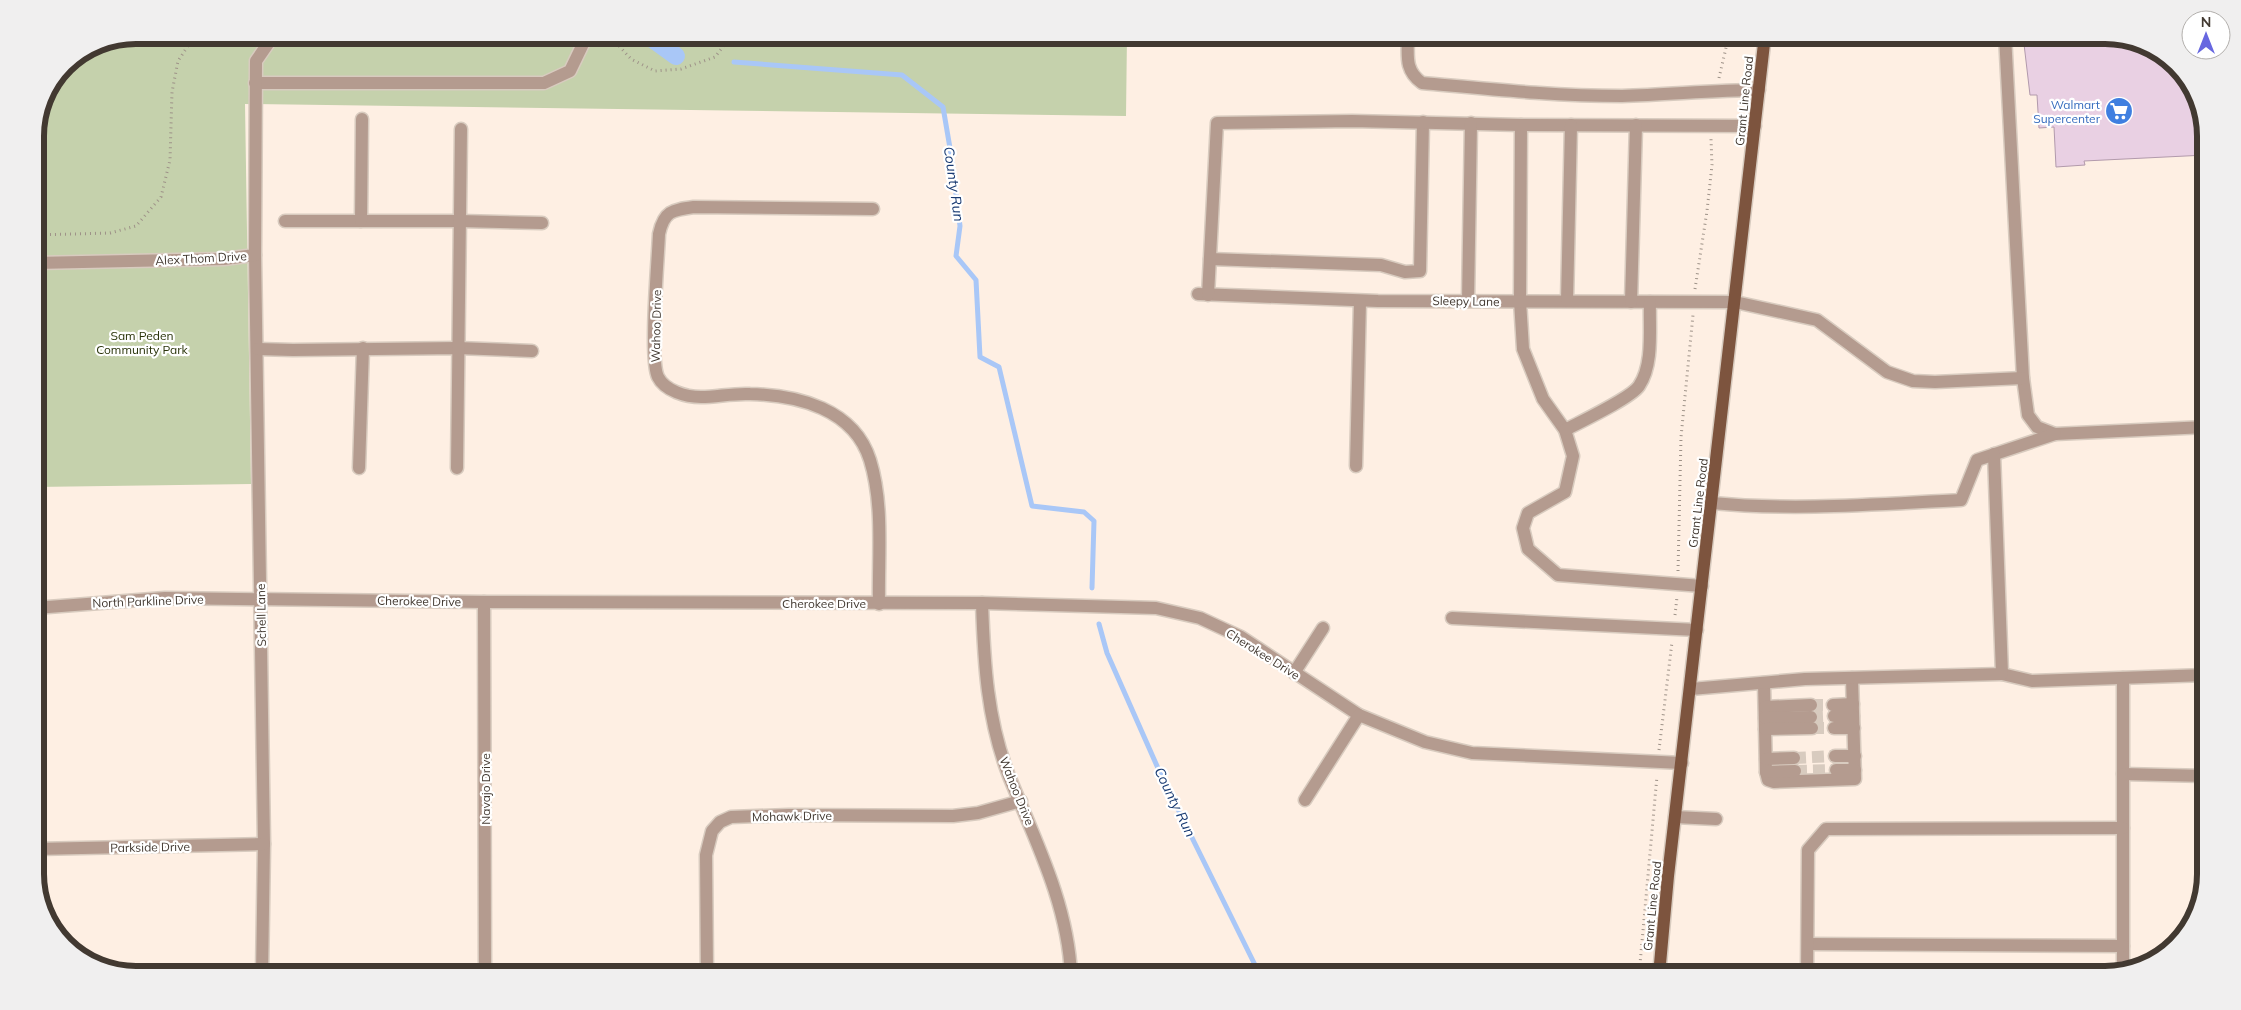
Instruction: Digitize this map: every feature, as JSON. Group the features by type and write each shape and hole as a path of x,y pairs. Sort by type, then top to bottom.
{"main road":[{"name":"Grant Line Road","path":"1660,966 1675,817 1764,44"}],"street":[{"name":"Alex Thom Drive","path":"44,263 224,259 255,255 256,61 268,44"},
{"path":"255,83 544,83 570,71 583,44"},
{"path":"1408,44 1408,68 1413,76 1422,83 1537,95 1624,96 1716,90 1759,90"},
{"path":"2005,44 2023,378 2028,415 2037,427 2055,434"},
{"path":"361,221 362,119"},
{"path":"1423,122 1420,271 1405,272 1381,265 1210,259 1217,123 1352,121 1755,126"},
{"path":"1468,301 1471,123"},
{"path":"1521,124 1520,301 1523,349 1543,399 1565,430 1573,456 1565,492 1528,514 1522,528 1528,549 1558,575 1702,586"},
{"path":"1568,301 1571,125"},
{"path":"1631,302 1636,125"},
{"path":"457,468 461,129"},
{"name":"Wahoo Drive","path":"873,209 694,206 669,212 662,221 659,234 655,356 658,378 673,392 700,397 750,394 786,397 821,408 837,416 852,428 870,458 874,475 878,509 879,604"},
{"path":"285,221 542,223"},
{"name":"Schell Lane","path":"255,255 258,349 264,844 262,966"},
{"name":"Sleepy Lane","path":"1210,259 1203,294 1360,300 1735,302 1817,320 1887,372 1913,381 1935,382 2023,378"},
{"path":"1356,466 1360,300"},
{"path":"1565,430 1612,405 1638,388 1647,366 1650,302"},
{"path":"359,468 363,348"},
{"path":"258,349 458,348 532,351"},
{"path":"1712,503 1759,508 1829,508 1961,500 1977,460 2055,434 2197,427"},
{"path":"1994,454 2002,674"},
{"name":"North Parkline Drive","path":"44,607 165,598 261,599"},
{"name":"Cherokee Drive","path":"261,599 484,602 982,603 1132,607 1179,612 1200,618 1241,637 1358,715 1425,742 1472,753 1682,762"},
{"name":"Navajo Drive","path":"484,602 485,966"},
{"name":"Wahoo Drive","path":"982,603 984,659 988,696 996,736 1009,775 1043,855 1064,921 1070,966"},
{"path":"1452,618 1697,630"},
{"path":"1294,673 1323,628"},
{"path":"1690,689 1852,678 2002,674 2032,681 2197,675"},
{"path":"1764,683 1766,772 1768,780 1774,782 1855,779 1852,678"},
{"path":"2123,678 2124,964"},
{"path":"1305,800 1358,715"},
{"path":"1853,716 1834,716 1853,716"},
{"path":"1765,718 1811,717 1765,718"},
{"path":"1835,756 1855,756"},
{"path":"1766,759 1794,758"},
{"path":"1836,770 1855,770"},
{"path":"1766,772 1794,771"},
{"path":"2123,774 2197,776"},
{"name":"Mohawk Drive","path":"706,966 706,855 712,831 720,822 731,817 789,815 953,816 978,813 1021,801"},
{"path":"1675,817 1716,819"},
{"path":"1808,966 1808,850 1826,829 2123,828"},
{"name":"Parkside Drive","path":"44,849 264,844"},
{"path":"1808,944 2124,946"}],"path":[{"path":"44,235 110,233 136,226 161,197 170,160 172,92 178,61 189,44"},
{"path":"618,44 632,58 655,71 681,69 716,57 725,44"},
{"path":"1716,90 1727,44"},
{"path":"1659,747 1678,583 1682,437 1696,276 1708,211 1712,125"},
{"path":"1640,966 1656,783"}],"green space":[{"name":"Sam Peden Community Park","path":"136,44 1127,44 1126,116 245,104 251,484 44,487 44,130 47,112 59,85 71,71 90,56 112,47"}],"building":[{"name":"Walmart Supercenter","path":"2024,44 2111,44 2135,49 2151,56 2166,67 2188,95 2197,130 2197,155 2084,161 2085,165 2056,167 2054,127 2039,128 2037,95 2030,95"}],"waterway":[{"name":"County Run","path":"659,44 676,56"},
{"name":"County Run","path":"734,62 902,75 943,107 960,226 956,256 976,280 980,357 999,367 1032,506 1084,512 1094,521 1092,588"},
{"name":"County Run","path":"1099,624 1107,653 1161,775 1256,966"}],"tunnel":[{"path":"1811,705 1833,705"},
{"path":"1811,717 1834,716"},
{"path":"1812,728 1834,728"},
{"path":"1794,758 1835,756"},
{"path":"1795,771 1836,770"}],"place":[{"name":"Walmart Supercenter","path":"2119,111"}]}
